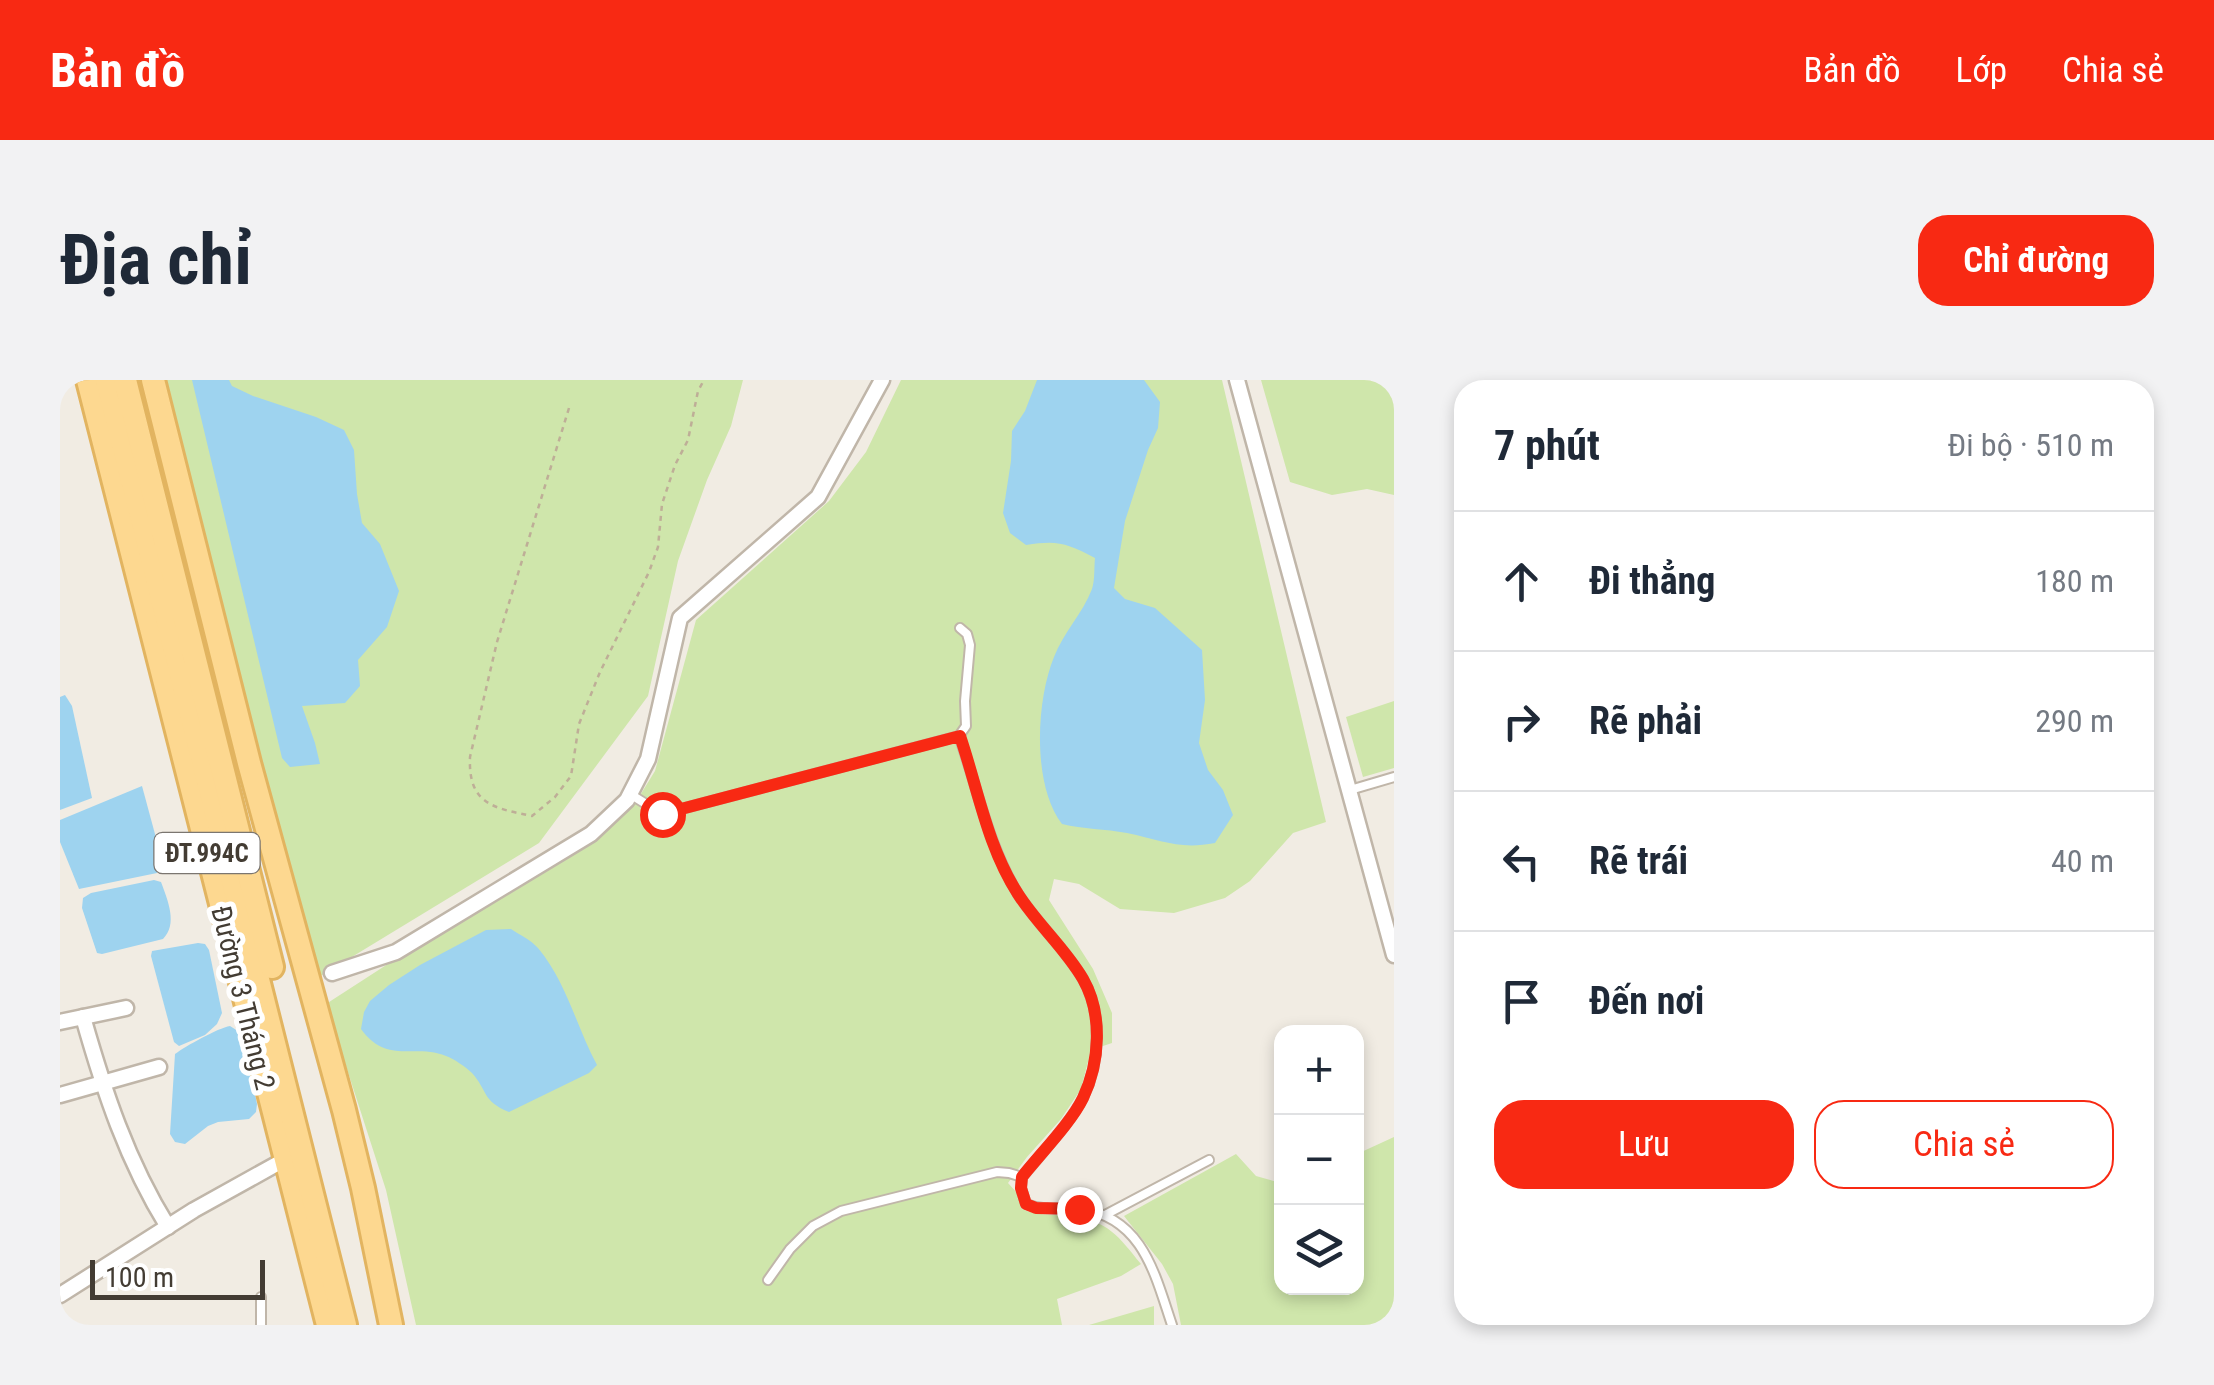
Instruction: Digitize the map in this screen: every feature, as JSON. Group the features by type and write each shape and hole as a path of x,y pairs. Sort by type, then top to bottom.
{"main road":[{"name":"Đường 3 Tháng 2","path":"88,380 294,1159 346,1325"},
{"name":"Đường 3 Tháng 2","path":"107,380 294,1159 328,1325"},
{"name":"Đường 3 Tháng 2","path":"125,380 360,1325"},
{"name":"ĐT.994C","path":"153,380 364,1188 391,1325"}],"street":[{"path":"332,973 396,952 591,834 630,794 648,759 680,618 818,497 882,380"},
{"path":"1237,380 1394,955"},
{"path":"60,1022 126,1008"},
{"path":"83,1017 116,1124 168,1227"},
{"path":"60,1095 158,1067"},
{"path":"60,1295 168,1227 294,1159"}],"lane":[{"path":"630,794 662,814 960,736 966,726 970,646 967,634 960,628"},
{"path":"960,736 987,826 1007,873 1018,894 1084,980 1097,1026 1096,1051 1082,1099 1022,1177 1026,1204 1104,1215 1132,1235 1162,1290 1172,1325"},
{"path":"1349,790 1394,777"},
{"path":"1104,1215 1210,1160"},
{"path":"768,1280 813,1226 841,1210 997,1172 1022,1177"},
{"path":"261,1297 262,1325"}],"path":[{"path":"570,408 492,660 470,757 472,785 485,802 510,813 532,816 556,798 572,776 579,724 649,572 658,547 662,504 688,440 704,380"}],"green space":[{"path":"162,380 743,380 731,426 678,561 648,696 539,843 314,980"},
{"path":"901,380 1222,380 1326,822 1293,833 1250,881 1225,898 1174,913 1120,909 1079,884 1054,879 1049,900 1093,969 1112,1013 1112,1043 1091,1050 1081,1089 1008,1183 1019,1195 1022,1209 1104,1226 1141,1264 1121,1276 1057,1299 1062,1325 416,1325 386,1190 326,1004 634,805 655,771 696,620 829,501 866,452"},
{"path":"1261,380 1394,380 1394,495 1367,489 1332,495 1290,482"},
{"path":"1394,701 1394,768 1363,777 1346,717"},
{"path":"1394,1137 1394,1325 1181,1325 1173,1284 1124,1216 1236,1154 1256,1176 1274,1181 1274,1295 1364,1295 1364,1151"},
{"path":"1154,1306 1154,1325 1089,1325"}],"water":[{"path":"192,380 229,380 232,386 253,396 316,417 344,430 354,450 362,523 380,544 399,591 387,627 358,660 360,686 345,703 302,706 320,764 290,767 282,758"},
{"path":"1037,380 1144,380 1160,402 1158,428 1125,521 1114,588 1125,599 1155,608 1202,650 1205,700 1199,743 1208,770 1223,790 1233,815 1215,843 1180,845 1062,824 1052,807 1040,742 1043,696 1058,648 1092,589 1095,558 1062,544 1026,545 1010,533 1003,513 1012,431"},
{"path":"65,695 72,706 92,798 60,810 60,697"},
{"path":"142,786 162,860 157,873 79,889 60,842 60,820"},
{"path":"154,880 161,882 170,912 168,933 163,939 97,953 82,908 83,898"},
{"path":"511,929 535,945 548,961 597,1065 589,1073 509,1112 494,1104 472,1073 453,1059 381,1047 361,1029 370,1001 389,985 486,930"},
{"path":"198,943 209,950 222,1013 205,1035 179,1046 174,1042 151,956 152,951"},
{"path":"230,1026 244,1039 256,1112 249,1119 208,1126 185,1144 175,1142 170,1134 175,1054"}],"route":[{"path":"662,814 960,736 987,826 1007,873 1018,894 1084,980 1093,1002 1096,1051 1082,1099 1022,1177 1021,1188 1026,1204 1036,1208 1079,1209"}]}
